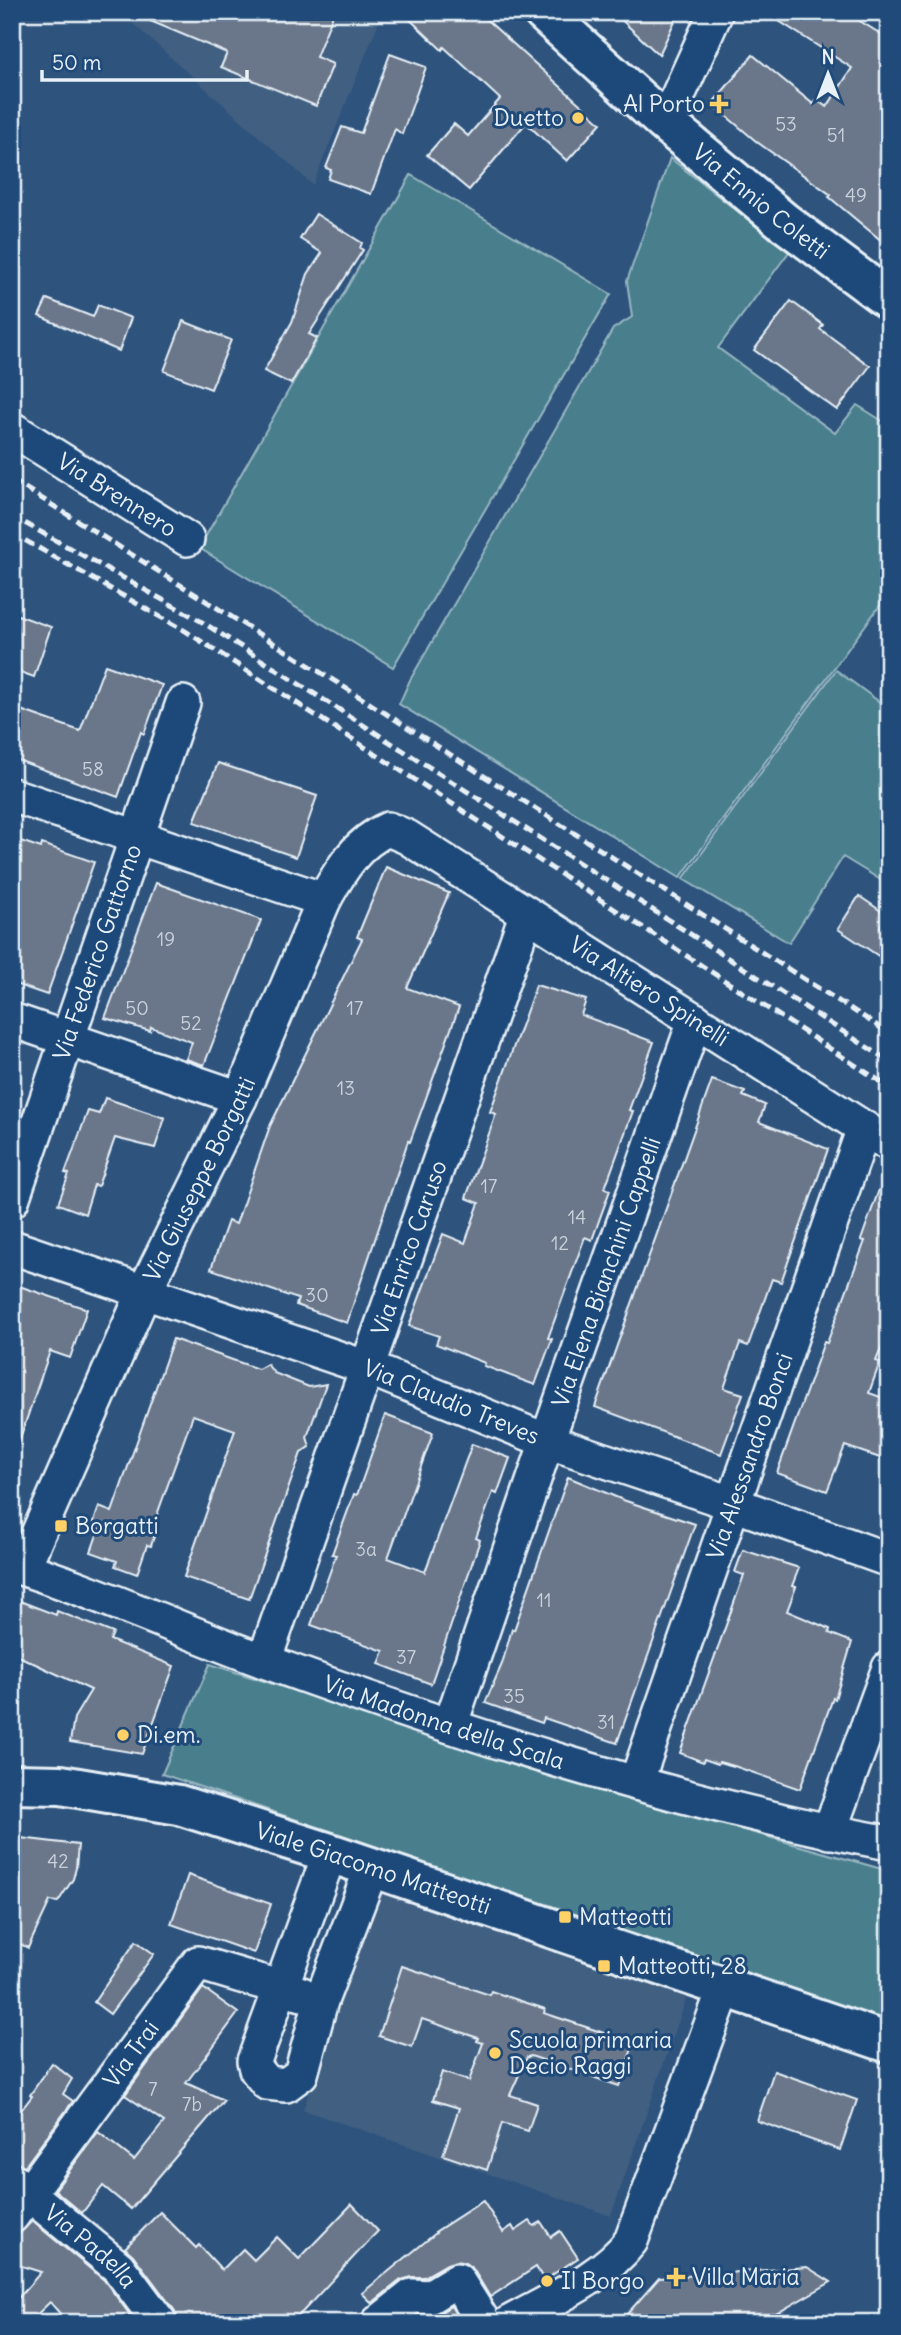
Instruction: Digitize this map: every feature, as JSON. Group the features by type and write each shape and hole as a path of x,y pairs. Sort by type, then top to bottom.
{"main road":[{"name":"Via Ennio Coletti","path":"543,12 663,121 784,222 889,300"},
{"name":"Viale Giacomo Matteotti","path":"12,1784 61,1785 178,1805 373,1867 889,2043"}],"street":[{"path":"663,121 677,98 716,12"},
{"name":"Via Brennero","path":"12,429 187,539"},
{"name":"Via Federico Gattorno","path":"12,1200 183,703"},
{"path":"12,795 324,901"},
{"name":"Via Giuseppe Borgatti","path":"18,1566 145,1292 240,1098 324,901 341,870 370,836 388,829 408,837"},
{"name":"Via Altiero Spinelli","path":"408,837 526,915 876,1136"},
{"name":"Via Enrico Caruso","path":"264,1661 526,915"},
{"path":"12,1020 240,1098"},
{"name":"Via Elena Bianchini Cappelli","path":"450,1726 695,1020"},
{"name":"Via Alessandro Bonci","path":"636,1783 734,1504 876,1136"},
{"name":"Via Claudio Treves","path":"12,1248 368,1368 547,1441 889,1560"},
{"name":"Via Madonna della Scala","path":"18,1566 264,1661 450,1726 636,1783 830,1832 889,1843"},
{"path":"830,1832 889,1668"},
{"path":"330,1853 254,2061 256,2069 267,2083 286,2085 301,2074 321,2001 373,1867"},
{"name":"Via Trai","path":"18,2196 198,1963 321,2001"},
{"path":"509,2323 594,2275 624,2251 635,2230 725,1987"},
{"name":"Via Padella","path":"18,2196 118,2267 160,2323"},
{"path":"378,2323 412,2296 429,2297 457,2280 484,2323"}],"shaded area":[{"path":"120,12 383,12 313,185"},
{"path":"670,158 789,252 718,348 835,433 857,405 889,425 889,593 680,878 399,704 410,680 613,329 632,317 627,281"},
{"path":"411,175 611,294 393,667 199,548"},
{"path":"836,670 889,709 889,885 843,857 789,943 683,879"},
{"path":"210,1664 620,1795 889,1871 889,2021 162,1774"},
{"name":"Scuola primaria Decio Raggi","path":"379,1890 687,1997 611,2216 303,2110"}],"building":[{"path":"129,12 334,12 316,57 333,64 316,106 221,67 227,53"},
{"path":"402,12 478,12 601,123 567,161 526,123 469,190 427,155 454,124 468,136 500,99"},
{"path":"613,12 679,12 659,55"},
{"path":"765,12 845,12 889,39 889,247 829,197 831,195 757,142 712,104 753,55 813,104 816,100 827,107 852,68"},
{"path":"390,54 426,67 402,134 395,129 371,194 328,179 331,170 326,168 342,127 361,133"},
{"path":"316,214 362,243 360,248 363,250 309,334 317,338 291,384 264,371 292,322 308,274 322,253 300,239"},
{"path":"47,299 93,317 98,305 131,318 119,351 39,316"},
{"path":"791,301 823,325 820,329 870,366 837,410 754,350"},
{"path":"183,321 231,340 211,389 164,371"},
{"path":"12,613 51,627 34,677 12,669"},
{"path":"105,665 162,685 144,734 141,732 118,797 12,758 12,707 80,731"},
{"path":"218,763 317,796 296,857 194,822"},
{"path":"12,838 41,848 42,844 94,862 47,995 12,983"},
{"path":"386,867 449,893 407,988 459,1007 410,1142 408,1141 347,1323 296,1305 298,1299 211,1269 228,1221 236,1224 270,1126 362,939 357,937"},
{"path":"156,883 261,920 204,1065 186,1059 192,1042 151,1027 150,1031 105,1018"},
{"path":"859,896 887,915 880,927 889,933 889,963 838,929"},
{"path":"536,985 586,1000 581,1015 654,1042 605,1188 610,1190 592,1240 585,1237 548,1338 552,1339 535,1385 436,1344 439,1336 409,1326 443,1234 465,1243 479,1203 466,1198 496,1114 490,1112"},
{"path":"712,1080 745,1092 743,1096 765,1105 759,1122 828,1149 781,1282 772,1279 748,1346 740,1343 724,1388 743,1394 721,1454 595,1407"},
{"path":"105,1098 165,1118 155,1148 115,1138 98,1186 94,1185 85,1214 58,1204 69,1174 65,1173 88,1111 99,1114"},
{"path":"886,1170 889,1170 889,1329 876,1361 880,1362 869,1393 889,1400 889,1461 845,1446 827,1491 777,1473 824,1342 827,1343 865,1241 861,1240"},
{"path":"19,1286 87,1309 70,1358 50,1351 16,1450 12,1450 12,1308"},
{"path":"173,1339 258,1369 267,1364 274,1373 309,1387 326,1384 307,1437 310,1447 301,1453 249,1599 184,1577 235,1430 193,1415 153,1526 157,1527 151,1546 147,1545 137,1574 115,1566 117,1561 91,1552 99,1529 92,1527 99,1507 112,1512"},
{"path":"385,1415 433,1433 388,1558 425,1572 472,1444 510,1458 497,1494 493,1492 476,1538 480,1540 431,1684 379,1664 384,1651 311,1625 336,1555 332,1554 354,1494 357,1495"},
{"path":"568,1477 623,1500 695,1524 617,1743 544,1718 542,1723 485,1703 502,1664 512,1629 514,1630"},
{"path":"743,1550 799,1568 792,1586 796,1587 787,1611 830,1629 829,1633 852,1642 835,1699 833,1698 800,1789 734,1766 704,1759 703,1762 680,1753 744,1575 735,1572"},
{"path":"12,1598 56,1615 57,1611 113,1633 110,1640 174,1666 142,1754 70,1742 74,1718 91,1690 12,1653"},
{"path":"12,1837 78,1845 73,1879 58,1902 50,1901 28,1948 12,1940"},
{"path":"188,1875 271,1904 254,1953 171,1924"},
{"path":"136,1941 154,1954 110,2014 94,2002"},
{"path":"402,1966 490,1995 491,1991 545,2009 544,2013 634,2043 619,2086 531,2056 527,2057 510,2095 537,2104 528,2131 502,2123 487,2170 443,2155 459,2108 433,2100 442,2072 469,2081 483,2043 477,2041 478,2038 422,2019 412,2047 379,2036"},
{"path":"203,1988 238,2013 186,2083 224,2100 131,2209 103,2186 82,2213 55,2190 98,2132 134,2160 164,2122 125,2095"},
{"path":"52,2063 72,2079 63,2094 73,2101 25,2166 12,2161 12,2122"},
{"path":"774,2071 857,2100 840,2150 757,2121"},
{"path":"483,2201 503,2232 512,2226 515,2231 530,2221 534,2226 541,2222 551,2237 560,2231 578,2258 544,2280 536,2267 490,2297 473,2269 457,2261 424,2277 401,2280 372,2303 362,2293 435,2232"},
{"path":"352,2204 378,2231 292,2323 179,2323 175,2311 125,2248 160,2212 196,2248 199,2245 222,2270 243,2249 254,2260 277,2237 299,2259"},
{"path":"32,2221 104,2280 136,2323 68,2323 50,2302 28,2323 12,2323 12,2305 41,2272 12,2263 12,2235 20,2233"},
{"path":"807,2267 831,2282 760,2323 619,2323 659,2278"},
{"path":"451,2306 461,2323 409,2323 418,2316 438,2314"}],"railway":[{"path":"12,480 889,1033"},
{"path":"12,516 199,620 889,1061"},
{"path":"12,533 187,632 889,1087"}],"place":[{"name":"Al Porto","path":"719,104"},
{"name":"Duetto","path":"578,118"},
{"name":"Borgatti","path":"61,1526"},
{"name":"Di.em.","path":"123,1735"},
{"name":"Matteotti","path":"565,1917"},
{"name":"Matteotti, 28","path":"604,1966"},
{"name":"Scuola primaria Decio Raggi","path":"495,2053"},
{"name":"Villa Maria","path":"676,2277"},
{"name":"Il Borgo","path":"547,2281"}]}
